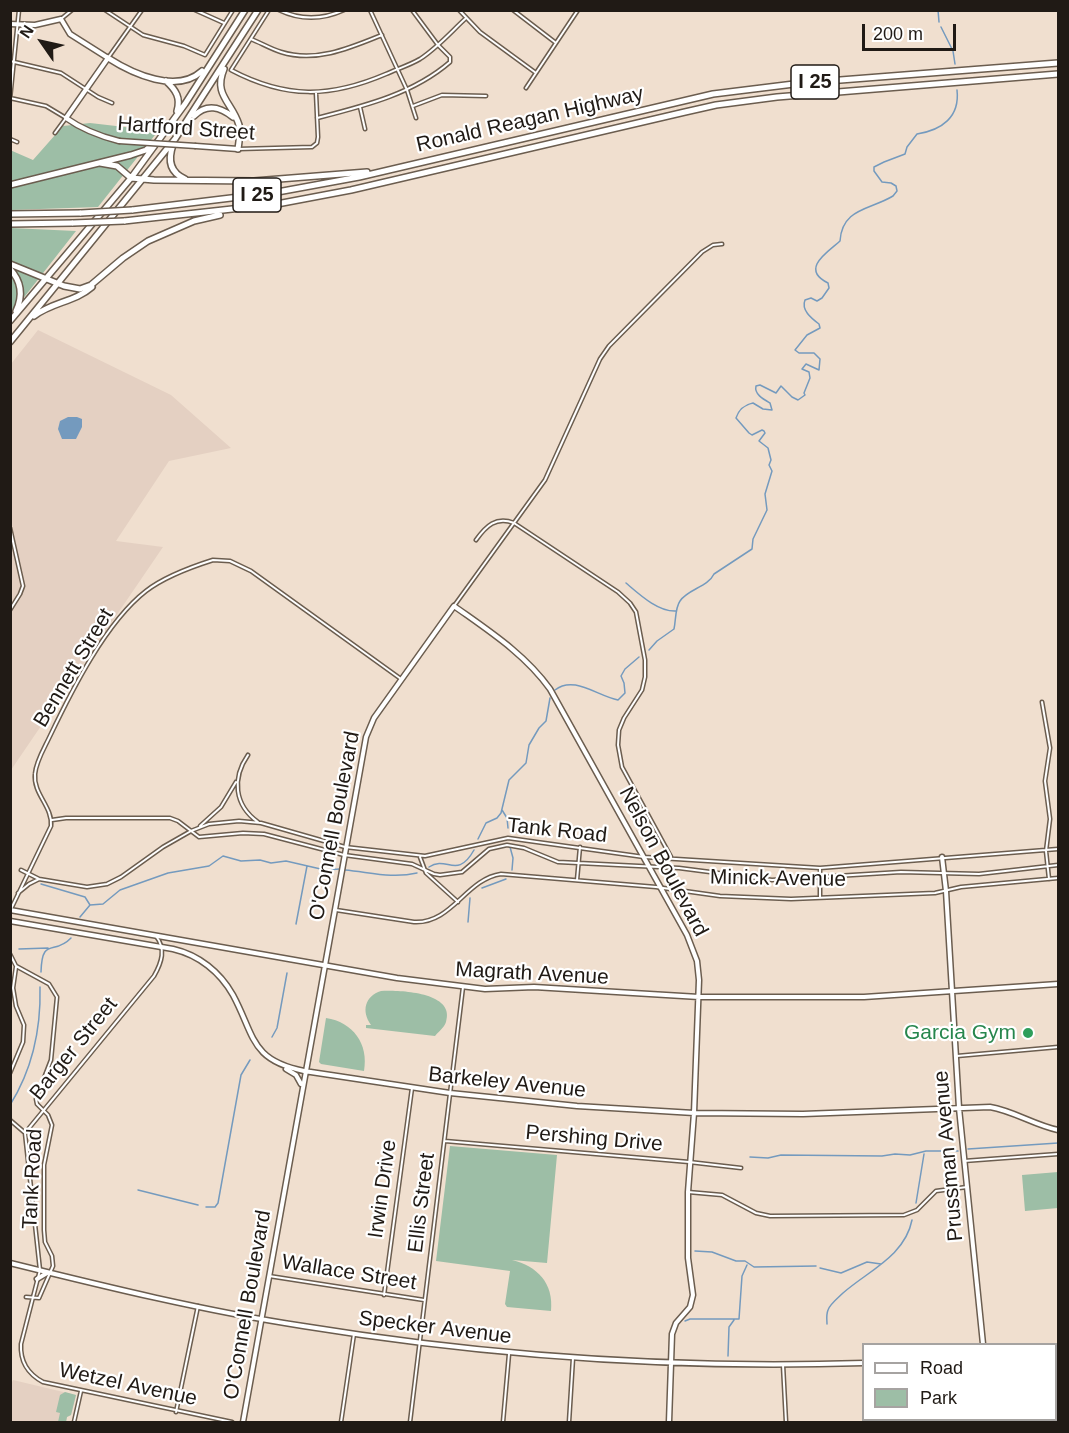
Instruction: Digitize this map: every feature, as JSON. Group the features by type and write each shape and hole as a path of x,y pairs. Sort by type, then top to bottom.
{"highway":[{"path":"10,321 131,178 168,128 245,10"},
{"path":"10,342 175,139 258,10"},
{"path":"232,51 220,83 223,96 236,118 240,132 238,149"},
{"path":"108,58 131,71 166,81 188,80 197,76 213,58"},
{"name":"Ronald Reagan Highway","path":"10,214 132,210 272,193 380,171 713,94 802,83 1059,63"},
{"name":"Ronald Reagan Highway","path":"10,224 124,221 254,207 396,180 716,105 789,96 1059,74"},
{"path":"166,81 174,88 179,100 178,110 168,128"},
{"path":"184,126 200,110 210,107 220,109 236,118"},
{"path":"10,185 141,152 160,138"},
{"path":"175,139 170,153 171,167 180,177 189,180"},
{"path":"100,163 117,166 131,178 142,180 254,181 380,171"},
{"path":"129,195 132,186 131,178"},
{"path":"28,321 47,308 82,295 123,258 165,232 204,218 254,207"},
{"path":"10,264 71,289 91,285 100,278"},
{"path":"10,268 19,282 21,293 10,321"}],"street":[{"path":"11,98 12,61 19,10"},
{"path":"10,24 34,25 60,19 72,10"},
{"path":"105,10 143,35 205,54 233,10"},
{"path":"55,133 142,10"},
{"path":"195,10 224,23"},
{"path":"269,10 231,70 252,81 275,88 316,93 361,85 397,70 419,59 438,45 465,19"},
{"path":"279,10 291,16 312,18 331,16 344,10"},
{"path":"370,10 413,106 416,118"},
{"path":"317,118 360,107 406,90 437,73 450,62 450,57 412,10"},
{"path":"459,10 465,19 536,73"},
{"path":"513,10 556,43"},
{"path":"526,88 577,11"},
{"path":"60,19 67,32 108,58"},
{"path":"251,39 282,53 312,55 342,52 382,35"},
{"path":"12,61 62,73 98,97 112,103"},
{"name":"Hartford Street","path":"11,98 46,106 81,129 119,141 238,149 312,147 317,143 318,137 316,93"},
{"path":"413,106 442,95 486,96"},
{"path":"360,107 365,129"},
{"path":"10,139 17,142"},
{"name":"O'Connell Boulevard","path":"243,1422 323,965 367,734 374,718 548,475 606,350 702,252 713,245 722,244"},
{"path":"476,540 492,523 507,521 514,523 618,592 636,612 645,660 645,677 642,690 620,725 618,752 622,766 672,858"},
{"path":"10,528 23,586 10,610"},
{"name":"Bennett Street","path":"52,820 37,790 35,772 72,692 115,625 138,598 156,584 192,568 217,560 230,561 243,566 401,680"},
{"name":"Nelson Boulevard","path":"454,606 511,647 546,683 650,866 694,951 698,968 699,997 688,1192 688,1258 693,1295 690,1307 673,1329 669,1422"},
{"path":"1042,702 1050,748 1045,781 1050,819 1046,851 1049,879"},
{"path":"198,828 221,807 248,755"},
{"path":"237,779 238,793 243,807 261,823"},
{"path":"11,910 49,831 52,820 66,818 170,818 204,838 243,833 264,834 344,855 412,864 440,875 462,872 489,849 507,845 518,846 558,862 650,866 786,880 901,872 996,873 1059,865"},
{"name":"Tank Road","path":"21,870 39,879 87,887 107,884 191,831 225,822 261,823 345,847 420,855 439,854 508,838 644,857 820,868 1059,849"},
{"path":"577,880 580,847"},
{"path":"420,855 424,869 458,902"},
{"name":"Prussman Avenue","path":"942,857 959,1108 982,1343"},
{"path":"820,868 820,897"},
{"name":"Minick Avenue","path":"333,910 420,922 437,918 480,882 495,875 506,874 755,898 946,891 961,887 1059,878"},
{"path":"18,893 39,879"},
{"name":"Magrath Avenue","path":"11,910 323,965 463,987 501,990 535,987 699,997 864,997 952,993 1059,984"},
{"name":"Barkeley Avenue","path":"10,921 162,947 192,955 213,969 234,997 254,1041 264,1052 276,1062 304,1071 450,1093 578,1106 694,1113 803,1113 982,1107 1001,1109 1059,1130"},
{"path":"156,936 162,947"},
{"name":"Barger Street","path":"25,1133 154,976 162,959 162,947"},
{"path":"10,954 16,966 13,988 16,1006 24,1024 23,1042 10,1074"},
{"name":"Tank Road","path":"16,966 49,984 57,997 51,1060 36,1099 37,1104 50,1118 52,1125 44,1165 44,1239 53,1262 49,1273"},
{"name":"Ellis Street","path":"410,1422 463,987"},
{"path":"956,1057 1059,1047"},
{"path":"276,1062 296,1075 302,1088"},
{"name":"Irwin Drive","path":"384,1295 412,1088"},
{"path":"10,1120 25,1133 40,1270 33,1298"},
{"name":"Pershing Drive","path":"445,1141 741,1168"},
{"path":"964,1161 1059,1154"},
{"path":"688,1192 718,1194 756,1213 770,1216 904,1215 918,1210 936,1191 967,1187"},
{"name":"Specker Avenue","path":"10,1263 261,1319 419,1343 573,1358 671,1363 862,1364"},
{"path":"26,1296 39,1298 49,1273 42,1274 38,1279"},
{"name":"Wallace Street","path":"269,1276 424,1300"},
{"name":"Wetzel Avenue","path":"33,1298 21,1344 21,1353 24,1364 39,1380 176,1412 232,1422"},
{"path":"176,1412 198,1306"},
{"path":"341,1422 354,1334"},
{"path":"503,1422 509,1352"},
{"path":"569,1422 573,1358"},
{"path":"783,1364 786,1422"},
{"path":"74,1422 81,1391"}],"shaded area":[{"path":"38,330 171,395 231,448 169,461 116,541 163,547 11,770 11,364"},
{"path":"13,1380 76,1395 71,1415 67,1417 66,1422 11,1422 10,1386"}],"green space":[{"path":"90,123 142,129 155,135 98,207 11,210 10,150 33,160 63,126"},
{"path":"11,228 76,231 11,314"},
{"path":"381,991 412,992 435,999 443,1004 447,1012 446,1022 435,1036 366,1028 366,1025 371,1025 366,1014 368,1000"},
{"path":"326,1018 344,1024 357,1036 364,1052 364,1071 319,1062"},
{"path":"450,1146 557,1155 547,1263 512,1260 529,1267 542,1277 550,1292 551,1311 507,1307 505,1304 510,1271 436,1261"},
{"path":"1058,1172 1058,1208 1025,1211 1022,1175"},
{"path":"65,1392 76,1395 71,1415 67,1417 66,1422 58,1422 60,1413 56,1412 60,1395"}],"water":[{"path":"68,417 82,419 82,427 76,439 62,439 58,429 60,421"}],"waterway":[{"path":"938,10 939,22"},
{"path":"941,27 953,51 955,64"},
{"path":"649,650 674,629 677,607 684,597 752,549 753,539 767,510 765,494 772,471 769,465 771,460 768,448 759,441 764,431 752,435 736,418 737,415 742,408 753,403 763,409 772,410 770,403 758,394 756,386 760,385 776,393 781,386 798,400 805,395 810,378 809,372 802,369 806,364 819,370 820,359 814,353 799,353 795,350 807,335 820,328 819,324 808,314 804,304 805,300 811,298 817,301 822,298 829,288 828,283 816,272 816,266 819,260 840,241 842,230 852,216 884,201 897,191 896,186 882,182 874,171 874,167 905,154 907,147 917,134 934,129 948,121 956,108 957,90"},
{"path":"626,583 662,609 676,611"},
{"path":"555,690 562,686 578,686 618,700 625,693 621,676 625,669 639,657"},
{"path":"478,839 486,823 497,818 501,813 509,780 526,763 529,745 546,721 550,698"},
{"path":"502,810 507,818 508,828"},
{"path":"510,847 513,858 512,870"},
{"path":"429,867 435,864 462,864 474,850"},
{"path":"80,917 90,905 103,904 120,890 168,873 209,866 223,856 241,861 260,860 271,863 286,861 325,870 340,869"},
{"path":"296,924 307,866"},
{"path":"345,870 390,875 417,873"},
{"path":"482,888 506,879"},
{"path":"41,884 85,897 90,905"},
{"path":"468,922 470,898"},
{"path":"41,972 46,950 59,946 71,938"},
{"path":"19,949 48,948"},
{"path":"272,1037 277,1028 287,973"},
{"path":"10,1105 24,1078 34,1048 39,1018 40,987"},
{"path":"206,1207 215,1207 218,1203 241,1075 250,1060"},
{"path":"968,1149 1058,1143"},
{"path":"750,1157 882,1156 910,1155 926,1151 958,1151"},
{"path":"916,1203 924,1154"},
{"path":"138,1190 198,1205"},
{"path":"827,1324 830,1306 894,1253 902,1244 912,1220"},
{"path":"695,1251 712,1252 736,1261 745,1261 754,1267 816,1266"},
{"path":"820,1268 841,1273 867,1262 881,1264"},
{"path":"685,1321 690,1319 739,1319 742,1276 747,1265"},
{"path":"728,1356 729,1327 734,1320"}],"place":[{"name":"Garcia Gym","path":"1028,1033"}]}
